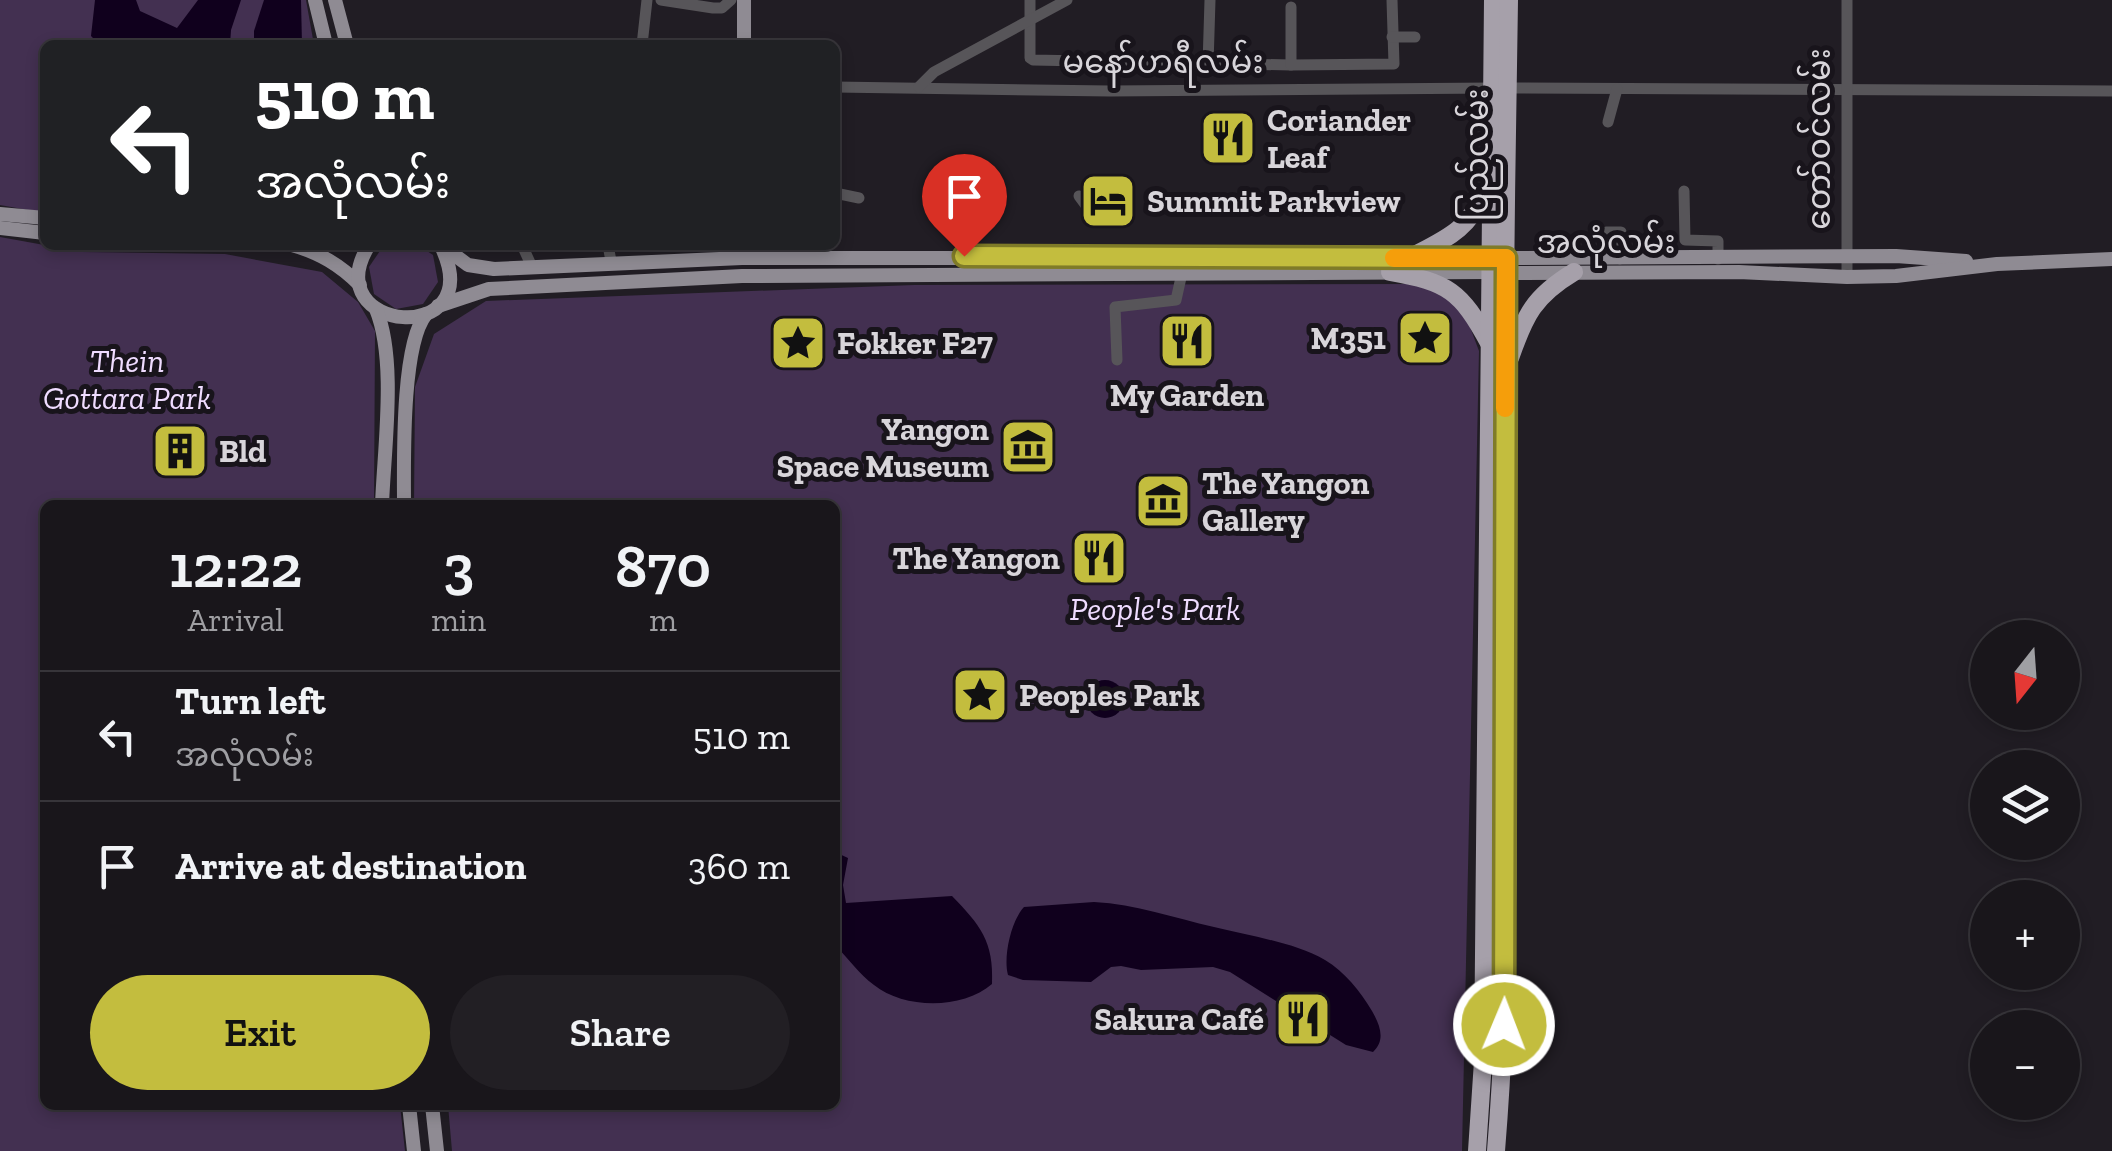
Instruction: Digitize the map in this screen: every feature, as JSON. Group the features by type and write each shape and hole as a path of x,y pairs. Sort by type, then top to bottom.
{"highway":[{"name":"ပြည်လမ်း","path":"1477,1151 1483,1060 1491,346 1498,265 1500,88 1493,0"},
{"name":"ပြည်လမ်း","path":"1496,1151 1503,1062 1507,561 1504,378 1490,184 1508,0"},
{"path":"1409,258 1454,235 1472,218 1490,184"},
{"path":"1390,272 1432,279 1447,288 1474,316 1491,346"},
{"path":"1504,378 1523,320 1532,306 1551,286 1574,272"}],"main road":[{"path":"315,0 325,40"},
{"path":"335,0 346,40"},
{"path":"744,0 744,40"},
{"path":"0,214 40,218"},
{"path":"0,228 40,232"},
{"path":"307,250 344,269 361,286 384,328 387,355 382,500"},
{"path":"361,286 360,264 367,250"},
{"path":"404,500 404,437 414,349 420,322 449,287 450,265 443,250"},
{"name":"အလုံလမ်း","path":"448,250 468,265 494,269 742,251 814,257 1359,265 1390,272 1620,259 1896,256 1997,264"},
{"path":"742,251 742,276"},
{"name":"အလုံလမ်း","path":"432,310 489,289 742,276 1182,273 1359,265 1409,258 1574,272 1739,272 1846,277 2112,259"},
{"path":"375,308 400,319 432,310"},
{"path":"384,436 404,437"},
{"path":"410,1110 414,1151"},
{"path":"433,1110 437,1151"}],"street":[{"path":"643,40 647,0"},
{"path":"660,0 713,8 722,8 732,0"},
{"path":"1030,0 1033,60 1208,65 1394,64 1392,0"},
{"path":"919,87 934,72 1067,0"},
{"path":"1208,65 1210,0"},
{"name":"တော်ဝင်လမ်း","path":"1846,277 1847,0"},
{"path":"1291,7 1291,65"},
{"path":"1392,37 1414,37"},
{"name":"မနော်ဟရီလမ်း","path":"840,87 1110,92 1500,88 2112,91"},
{"path":"1608,122 1617,89"},
{"path":"1684,191 1685,240 1718,241 1718,259"},
{"path":"840,194 859,198"},
{"path":"1079,196 1096,219"},
{"path":"1606,232 1621,232 1620,259"},
{"path":"524,250 532,267"},
{"path":"609,250 611,261"},
{"path":"794,250 814,257"},
{"path":"1117,360 1115,306 1176,300 1182,273"}],"green space":[{"path":"0,0 306,0 313,40 40,40 40,212 0,205"},
{"name":"Thein Gottara Park","path":"0,237 40,244 40,250 225,254 322,272 358,302 375,331 374,500 40,500 40,1110 401,1110 405,1151 0,1151"},
{"path":"381,250 426,250 433,255 438,282 423,304 396,309 374,294 369,267"},
{"name":"People's Park","path":"1428,284 1464,311 1479,351 1462,1151 452,1151 448,1110 840,1110 840,500 414,500 415,387 434,334 486,301 914,285"}],"shaded area":[{"path":"95,0 136,0 140,11 177,28 198,0 241,0 230,40 95,40 91,36"},
{"path":"264,0 301,0 302,40 254,40"},
{"path":"1105,680 1118,686 1124,699 1118,712 1105,718 1092,712 1086,699 1092,686"},
{"path":"840,854 848,858 843,885 846,903 952,896 983,935 991,956 992,984 965,999 933,1003 901,999 869,981 840,950"},
{"path":"1094,902 1140,908 1271,940 1325,960 1352,982 1372,1011 1380,1032 1377,1047 1373,1052 1346,1045 1230,972 1213,967 1111,967 1091,982 1023,980 1008,975 1009,940 1024,907"}],"slow traffic":[{"path":"1394,258 1506,258 1505,408"}],"place":[{"name":"Coriander Leaf","path":"1228,138"},
{"name":"Summit Parkview","path":"1108,201"},
{"name":"M351","path":"1425,338"},
{"name":"My Garden","path":"1187,341"},
{"name":"Fokker F27","path":"798,343"},
{"name":"Yangon Space Museum","path":"1028,447"},
{"name":"Bld","path":"180,451"},
{"name":"The Yangon Gallery","path":"1163,501"},
{"name":"The Yangon","path":"1099,558"},
{"name":"Peoples Park","path":"980,695"},
{"name":"Sakura Café","path":"1303,1019"}],"route":[{"path":"964,256 1506,258 1504,1025"}]}
